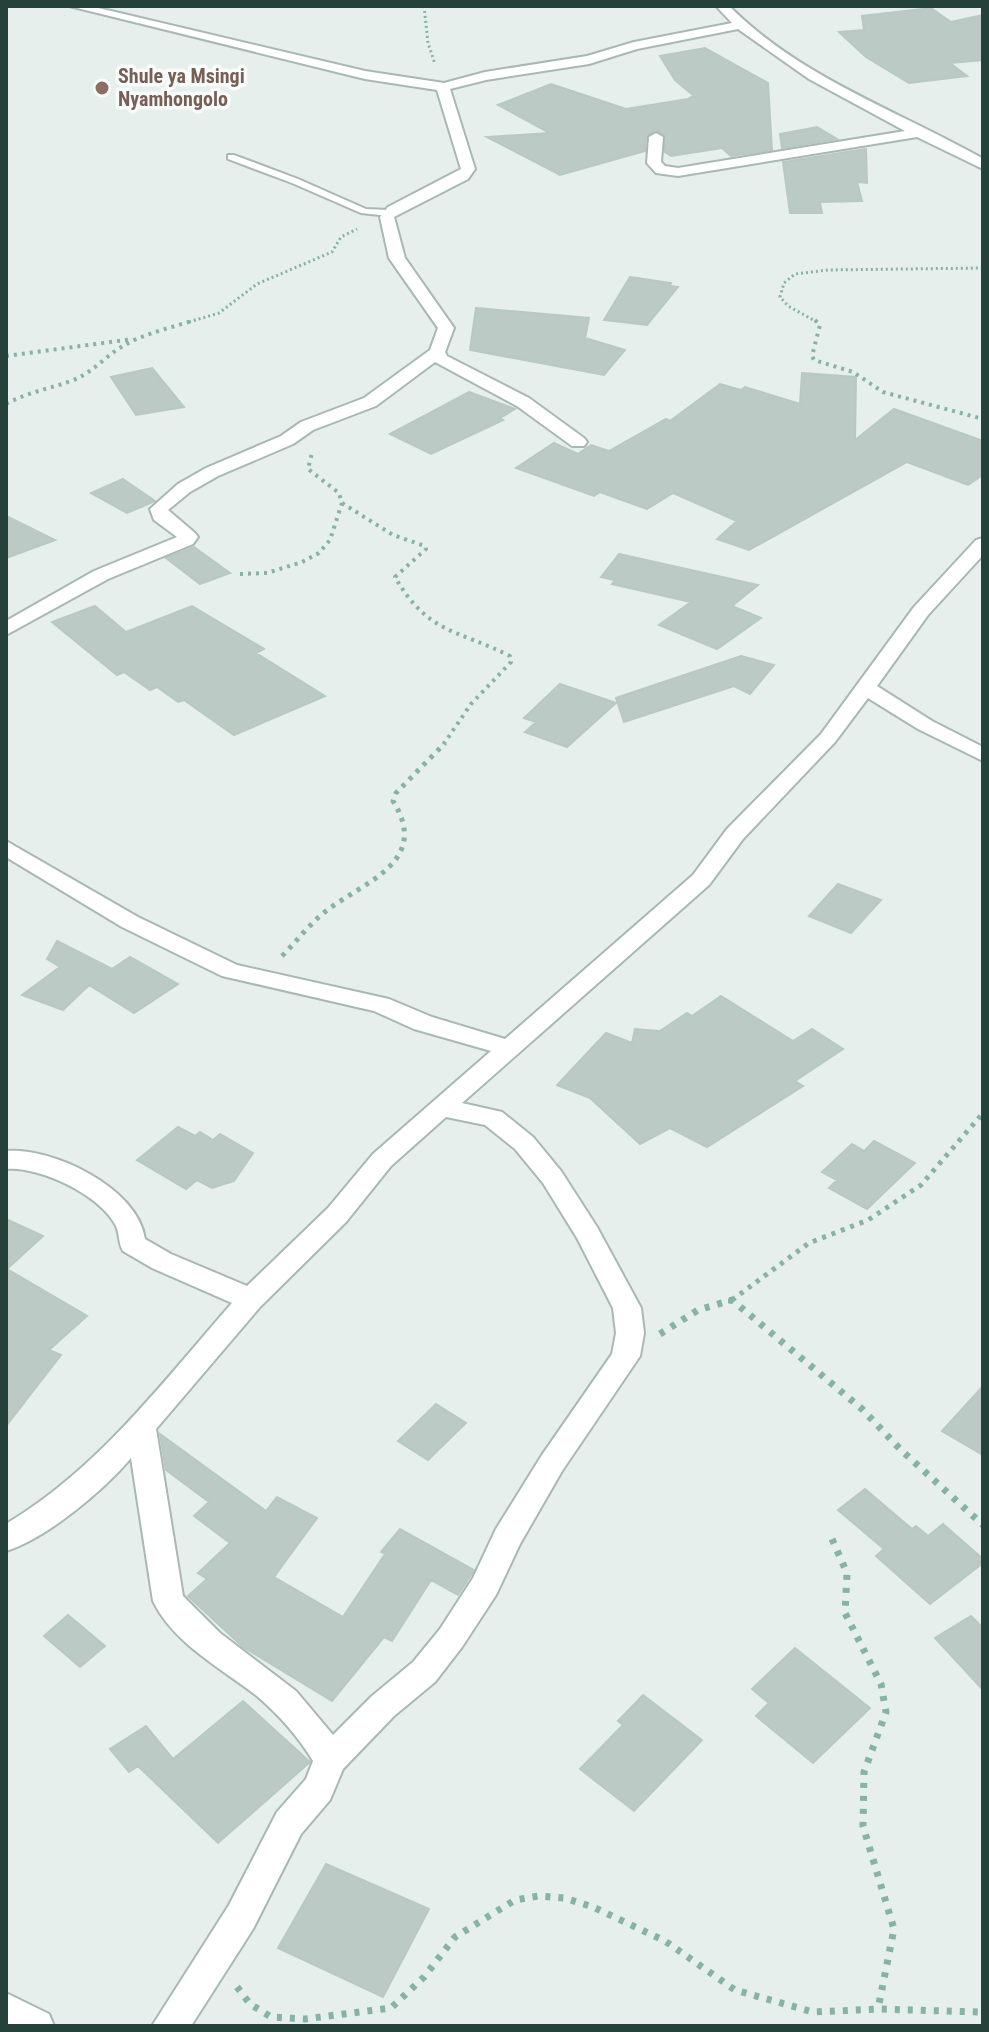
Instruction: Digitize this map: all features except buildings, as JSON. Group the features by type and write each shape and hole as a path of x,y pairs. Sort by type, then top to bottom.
{"street":[{"path":"75,6 365,75 449,85 563,66 634,46 738,25"},
{"path":"722,6 738,25 820,79 983,165"},
{"path":"6,629 101,575 187,540 189,537 160,516 159,509 184,488 293,434 370,402 437,352 446,328 397,258 388,215 463,176 468,169 443,91 449,85"},
{"path":"656,137 654,163 661,170 678,172 919,133"},
{"path":"965,153 983,150"},
{"path":"437,352 441,359 523,402 578,442"},
{"path":"6,1539 36,1521 89,1481 141,1427 250,1300 337,1215 382,1160 701,880 735,834 828,738 944,582 983,544"},
{"path":"865,687 925,725 983,755"},
{"path":"6,848 130,922 230,971 381,1005 436,1028 509,1048"},
{"path":"170,2026 216,1958 289,1823 318,1789 330,1760 383,1706 424,1672 451,1638 485,1586 507,1538 552,1463 626,1356 630,1333 627,1308 588,1234 552,1177 524,1143 493,1118 443,1108"},
{"path":"6,1160 21,1157 58,1169 112,1203 129,1223 132,1244 153,1259 178,1271 229,1287 250,1300"},
{"path":"141,1427 168,1601 183,1622 286,1702 316,1736 330,1760"},
{"path":"6,2010 36,2026"}],"lane":[{"path":"231,157 364,211 388,215"}],"path":[{"path":"424,6 428,43 439,75 449,85"},
{"path":"6,356 138,338 219,313 257,284 332,252 341,237 388,215"},
{"path":"983,268 828,270 795,274 784,283 780,297 784,304 813,317 820,325 812,356 814,360 853,372 883,392 983,419"},
{"path":"6,404 28,392 71,381 92,371 118,349 138,338"},
{"path":"240,574 267,573 302,562 319,553 330,540 342,503 339,493 308,469 313,450 321,439 293,434"},
{"path":"258,978 318,918 342,899 374,881 389,866 404,846 407,831 393,801 396,793 426,766 448,740 471,704 511,662 510,656 436,626 415,609 395,577 426,549 425,546 393,535 342,503"},
{"path":"626,1356 698,1310 732,1300 809,1243 868,1220 921,1185 983,1113"},
{"path":"732,1300 862,1409 901,1450 983,1525"},
{"path":"832,1539 847,1573 845,1613 881,1684 886,1712 864,1772 863,1826 894,1929 878,2009"},
{"path":"216,1958 250,2004 271,2017 305,2019 391,2008 424,1977 455,1937 515,1900 538,1896 564,1898 593,1907 665,1941 735,1990 813,2012 878,2009 978,2012 983,2015"}],"place":[{"name":"Shule ya Msingi Nyamhongolo","path":"102,88"}]}
